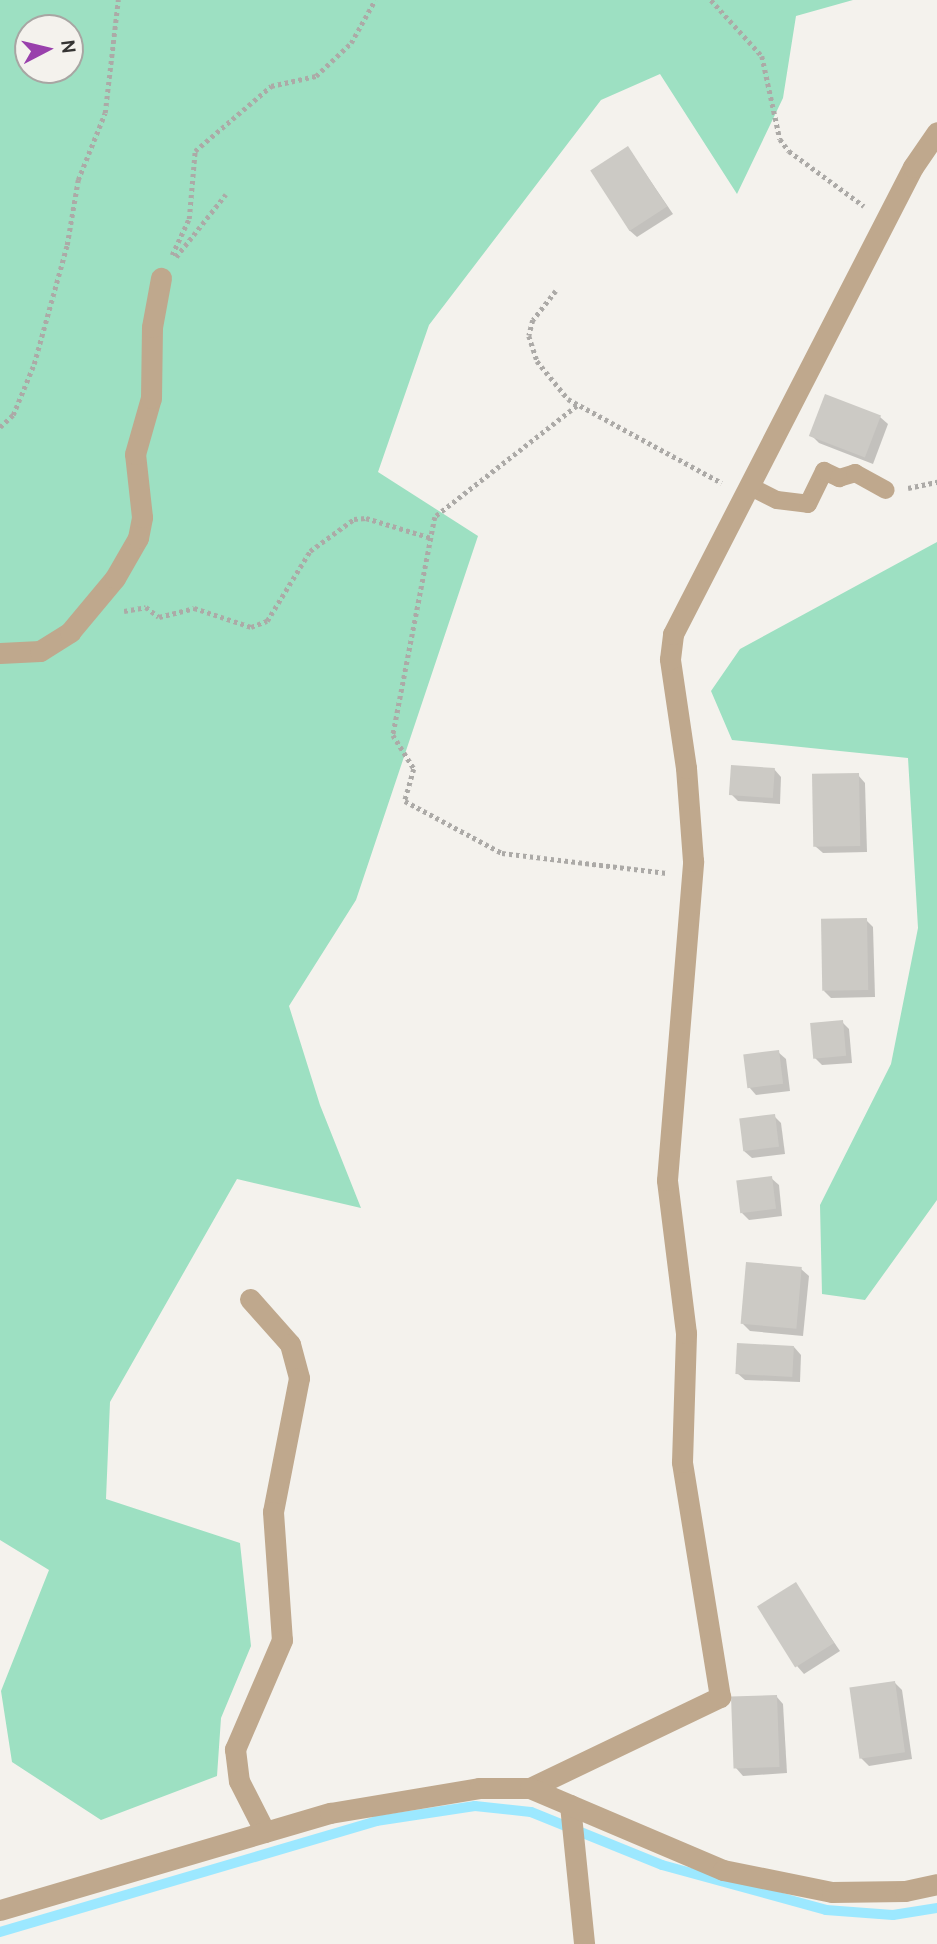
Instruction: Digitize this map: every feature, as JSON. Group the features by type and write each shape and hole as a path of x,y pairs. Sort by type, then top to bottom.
{"street":[{"path":"530,1788 720,1697 682,1462 686,1333 667,1180 692,876 686,768 670,659 673,634 886,222 937,132"},
{"path":"0,653 40,651 70,632 115,579 138,538 142,517 135,454 151,398 152,327 161,278"},
{"path":"250,1299 290,1344 299,1378 273,1513 282,1640 235,1749 239,1781 265,1832"},
{"path":"0,1910 265,1832 412,1796 479,1788 530,1788 723,1870 832,1892 905,1891 937,1884"},
{"path":"570,1805 583,1944"}],"lane":[{"path":"746,491 777,500 808,504 824,471 839,478 855,472 886,491"}],"path":[{"path":"0,426 13,415 34,365 67,245 78,180 106,113 118,0"},
{"path":"226,194 167,264 190,219 195,151 271,86 316,76 351,43 375,0"},
{"path":"711,0 762,56 780,139 789,151 886,222"},
{"path":"556,291 533,320 531,350 577,405 746,491"},
{"path":"577,405 435,517 393,735 414,769 405,801 502,853 692,876"},
{"path":"119,613 146,607 159,617 194,608 251,627 267,621 310,551 354,519 366,518 431,538"}],"green space":[{"path":"0,0 853,0 796,16 783,98 737,194 660,74 601,100 429,325 378,472 478,536 356,900 289,1006 320,1105 361,1208 237,1179 110,1402 106,1499 240,1543 251,1646 221,1718 217,1776 101,1820 12,1762 1,1691 49,1570 0,1540"},
{"path":"937,542 937,1200 865,1300 822,1294 820,1205 891,1064 918,928 908,758 732,740 711,691 740,649"}],"building":[{"path":"628,146 667,206 629,231 590,171"},
{"path":"825,394 881,416 865,458 809,436"},
{"path":"731,765 775,768 773,798 729,795"},
{"path":"859,773 860,846 813,847 812,774"},
{"path":"867,918 868,990 822,991 821,919"},
{"path":"843,1020 846,1056 813,1059 810,1023"},
{"path":"779,1050 783,1084 747,1088 743,1054"},
{"path":"775,1114 779,1147 743,1151 739,1118"},
{"path":"772,1176 776,1209 740,1213 736,1180"},
{"path":"746,1262 802,1267 796,1329 741,1324"},
{"path":"737,1343 794,1346 792,1377 735,1374"},
{"path":"796,1582 834,1643 795,1667 757,1606"},
{"path":"895,1681 905,1752 859,1759 849,1687"},
{"path":"777,1695 780,1767 734,1769 731,1697"}],"waterway":[{"path":"0,1932 376,1821 475,1806 531,1812 662,1865 826,1910 893,1915 937,1908"}]}
